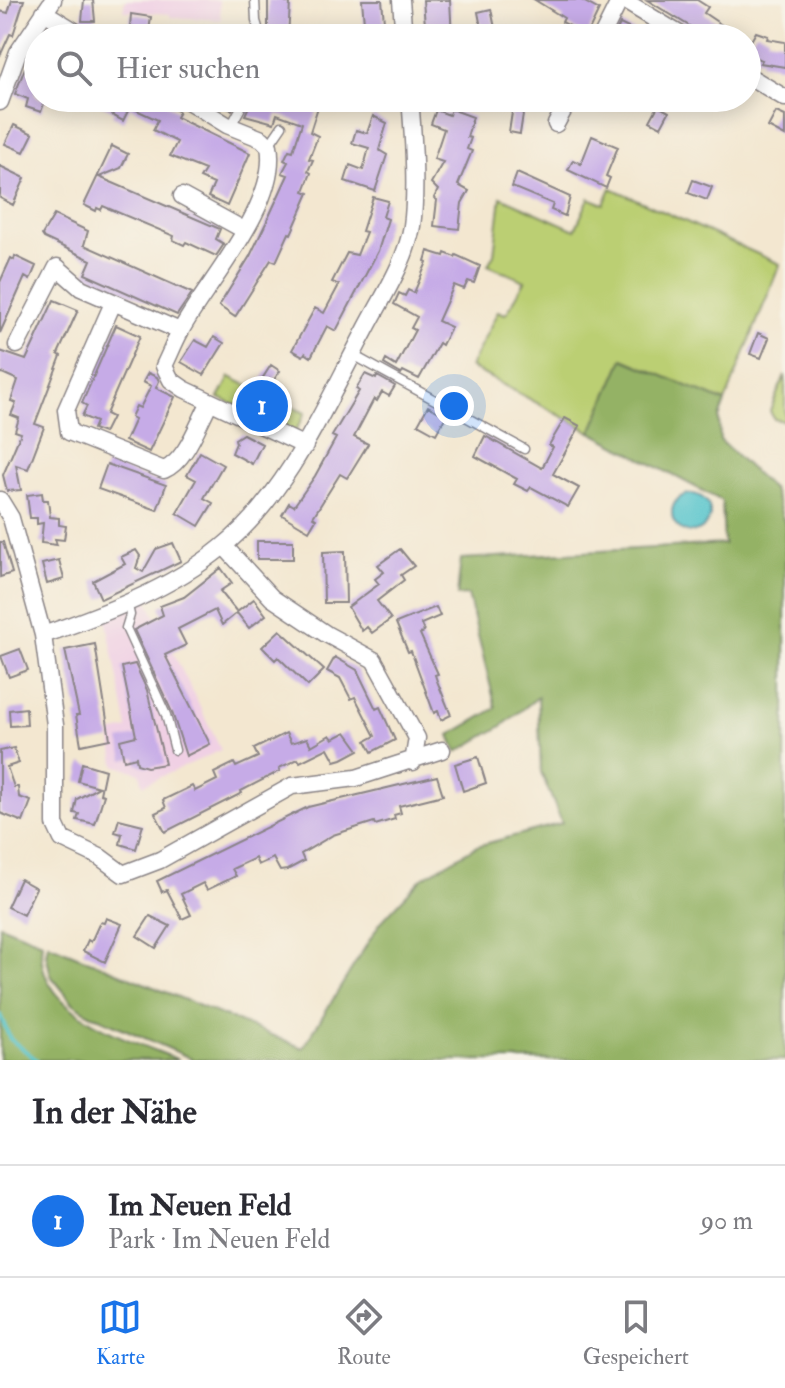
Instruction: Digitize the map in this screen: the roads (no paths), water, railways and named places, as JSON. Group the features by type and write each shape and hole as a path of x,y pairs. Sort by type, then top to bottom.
{"street":[{"path":"401,0 403,24"},
{"path":"609,24 622,0 662,24"},
{"path":"37,24 49,6 70,24"},
{"path":"0,102 24,43"},
{"path":"761,83 785,98"},
{"path":"207,112 262,139 269,146 270,167 266,185 244,230 180,331 164,366 171,380 210,402 305,446"},
{"path":"43,635 95,617 191,570 224,546 270,497 305,446 397,269 412,227 410,112"},
{"path":"556,124 562,112"},
{"path":"182,196 244,230"},
{"path":"17,345 57,267 81,288 180,331"},
{"path":"113,303 66,410 69,432 164,470 179,457 210,402"},
{"path":"0,500 11,518 43,635 55,725 55,824 62,839 100,857 123,874 160,860 292,786 356,778 413,762 442,750"},
{"path":"224,546 272,598 326,634 374,660 417,738 413,762"}],"lane":[{"path":"255,0 257,24"},
{"path":"231,126 238,112"},
{"path":"269,146 282,126"},
{"path":"352,355 524,449"},
{"path":"127,601 130,615 126,628 166,715 175,750"}],"water":[{"path":"691,494 705,499 710,513 705,527 691,532 677,527 672,513 677,499"}],"waterway":[{"path":"0,1015 10,1039 37,1060"}],"place":[{"name":"Im Neuen Feld","path":"262,406"}]}
